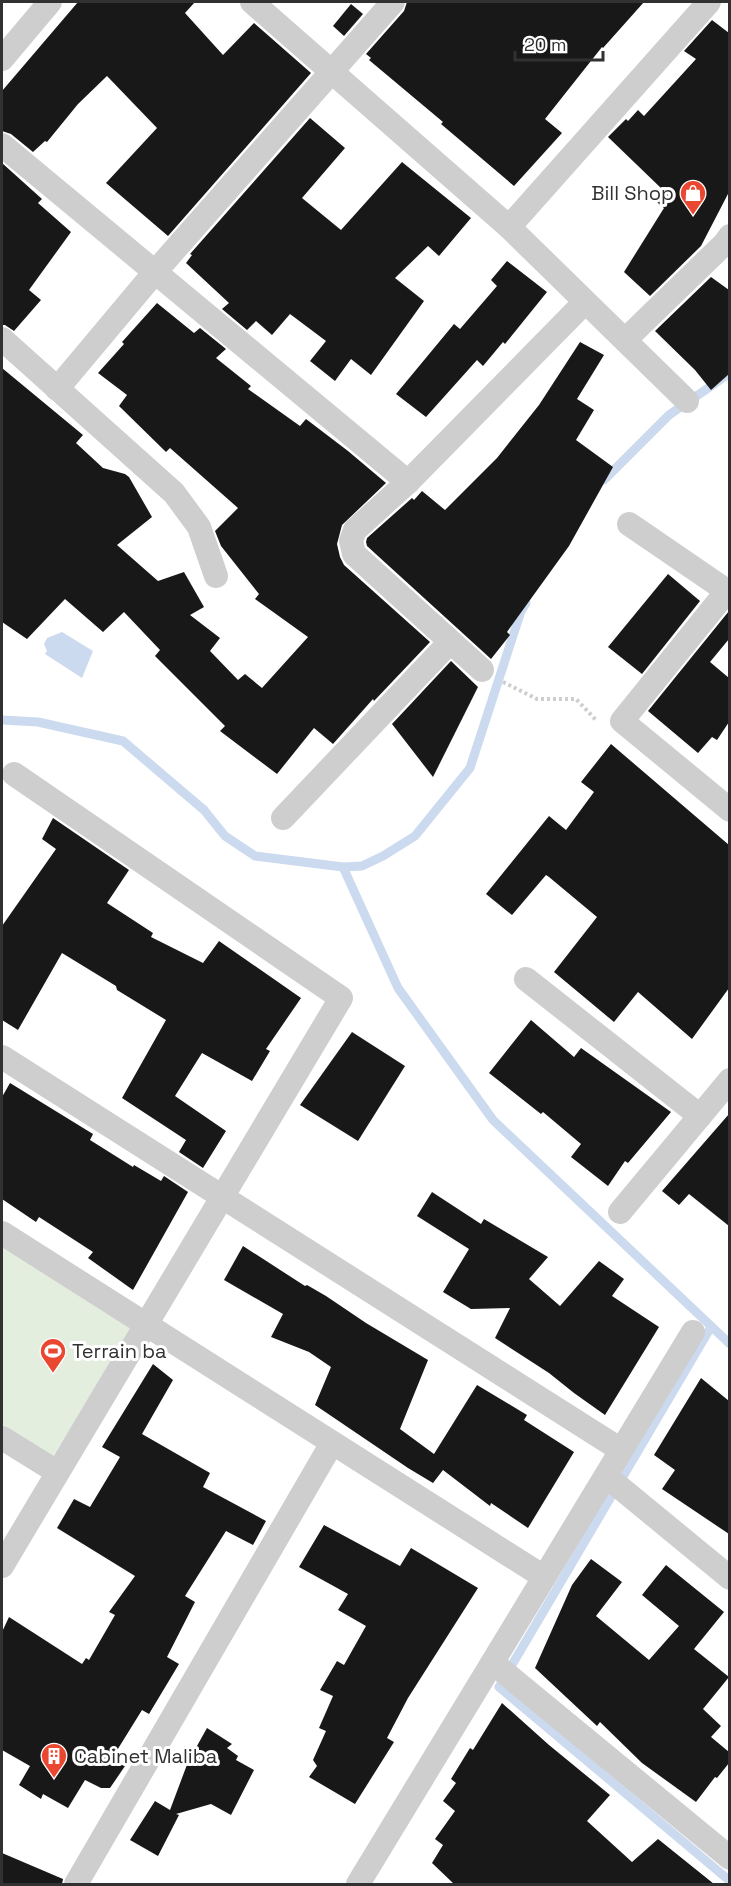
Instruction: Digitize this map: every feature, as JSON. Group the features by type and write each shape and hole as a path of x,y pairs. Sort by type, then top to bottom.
{"street":[{"path":"2,59 50,2"},
{"path":"252,2 509,227 687,401"},
{"path":"57,389 155,272 393,2"},
{"path":"509,227 709,2"},
{"path":"2,145 408,482"},
{"path":"625,340 725,243 729,236"},
{"path":"489,674 450,642 354,554 351,541 355,530 408,482 585,302"},
{"path":"2,339 174,493 199,527 216,576"},
{"path":"629,524 728,592 622,721 729,810"},
{"path":"283,818 450,642"},
{"path":"2,1566 341,998 14,774"},
{"path":"526,979 700,1116"},
{"path":"2,1057 621,1450"},
{"path":"620,1212 729,1080"},
{"path":"2,1233 544,1577"},
{"path":"358,1884 693,1332"},
{"path":"2,1438 57,1472"},
{"path":"76,1884 332,1443"},
{"path":"606,1476 729,1578"},
{"path":"493,1663 729,1858"}],"path":[{"path":"489,674 537,699 576,699 595,720 603,723 622,721"}],"green space":[{"name":"Terrain ba","path":"2,1242 137,1324 53,1456 2,1425"}],"water":[{"path":"62,632 93,651 82,678 45,654 47,651 44,644 47,638"}],"building":[{"path":"78,2 195,2 185,13 223,55 254,23 311,73 168,236 106,183 157,128 107,76 78,104 47,142 45,141 33,152 11,134 2,131 2,91"},
{"path":"407,2 644,2 602,47 545,119 562,133 514,186 369,60 371,58 366,54 404,11"},
{"path":"351,4 363,14 344,36 333,26"},
{"path":"712,20 729,33 729,192 701,246 650,296 624,272 664,208 653,199 663,190 608,137 638,110 644,116 696,59 684,51"},
{"path":"310,118 345,148 302,198 341,230 402,162 471,218 439,256 428,246 395,278 424,301 371,375 351,359 335,381 310,361 326,341 290,314 272,335 256,321 247,330 222,309 229,303 186,263 192,255 190,254"},
{"path":"2,163 42,199 38,203 71,232 29,290 41,300 14,331 2,325"},
{"path":"507,261 547,292 505,344 503,342 483,366 477,360 426,417 396,394 454,324 460,329 497,286 491,280"},
{"path":"711,277 729,290 729,374 711,390 695,370 655,331"},
{"path":"157,303 194,333 200,328 226,349 216,358 251,386 248,389 300,426 306,419 386,483 342,525 337,544 340,557 344,565 430,642 374,701 373,699 333,744 314,728 277,774 220,731 225,726 155,656 160,650 124,612 103,632 65,599 27,639 2,622 2,368 83,435 76,443 103,468 129,477 152,517 117,545 158,581 184,572 204,607 190,615 220,638 210,651 238,680 245,674 262,688 308,637 255,599 259,594 221,546 215,531 238,508 170,448 166,452 119,406 127,395 98,373"},
{"path":"580,342 604,355 577,399 594,410 576,440 613,467 569,546 507,632 510,635 491,659 367,546 367,538 422,491 445,510 497,458 539,405"},
{"path":"668,574 700,601 642,674 608,647"},
{"path":"729,611 729,639 710,662 729,678 729,722 717,740 712,737 698,753 648,711"},
{"path":"451,661 478,687 433,777 392,724"},
{"path":"611,744 729,845 729,988 692,1039 638,992 614,1022 554,972 597,917 549,877 546,875 512,915 486,894 549,816 566,830 594,792 581,782"},
{"path":"53,818 129,870 107,903 153,933 151,937 203,963 219,941 301,998 266,1049 270,1051 252,1081 202,1053 175,1096 226,1131 203,1168 179,1152 186,1140 122,1098 166,1020 62,953 18,1030 2,1020 2,926 56,849 42,839"},
{"path":"531,1020 574,1057 581,1048 671,1112 628,1163 625,1161 608,1186 571,1157 581,1144 543,1112 541,1114 489,1073"},
{"path":"352,1032 405,1066 358,1141 300,1105"},
{"path":"10,1083 93,1134 90,1140 133,1167 134,1165 161,1181 164,1176 188,1192 133,1290 88,1258 93,1252 39,1217 36,1222 2,1199 2,1097"},
{"path":"729,1114 729,1226 689,1194 679,1205 662,1191"},
{"path":"432,1192 481,1224 484,1219 548,1257 529,1279 560,1306 599,1261 624,1279 612,1296 659,1327 605,1415 549,1373 495,1338 510,1308 471,1309 443,1292 469,1249 417,1216"},
{"path":"243,1246 428,1360 400,1429 434,1454 477,1385 527,1415 524,1420 574,1452 528,1528 491,1503 490,1506 443,1470 433,1483 315,1405 331,1367 309,1352 271,1337 283,1314 224,1280"},
{"path":"153,1364 173,1380 142,1434 210,1473 203,1487 266,1521 253,1545 226,1531 185,1596 195,1602 167,1657 179,1664 149,1714 142,1710 111,1760 125,1766 110,1788 101,1788 85,1780 68,1808 43,1794 41,1799 19,1785 30,1766 2,1750 2,1632 9,1617 82,1664 86,1658 89,1660 115,1615 109,1612 135,1576 57,1528 74,1499 90,1507 120,1457 102,1447"},
{"path":"701,1378 729,1401 729,1534 662,1489 675,1470 654,1455"},
{"path":"324,1525 400,1566 411,1548 478,1588 408,1698 387,1738 394,1742 355,1804 309,1777 317,1766 313,1760 326,1731 319,1728 333,1696 320,1690 337,1661 344,1665 366,1626 338,1610 348,1594 299,1567"},
{"path":"591,1559 622,1582 596,1616 649,1660 679,1626 642,1595 666,1565 724,1612 694,1649 729,1677 703,1709 721,1726 711,1737 729,1752 729,1763 696,1802 642,1763 600,1722 597,1726 535,1668 572,1585"},
{"path":"502,1703 610,1795 587,1821 632,1862 658,1839 714,1884 454,1884 432,1863 443,1845 435,1839 455,1811 443,1801 456,1783 451,1779 470,1748 473,1750"},
{"path":"207,1728 232,1744 227,1748 238,1756 236,1760 254,1770 231,1815 211,1804 176,1814 179,1815 158,1856 130,1840 155,1801 170,1810 188,1762"},
{"path":"2,1853 63,1879 62,1884 2,1884"}],"waterway":[{"path":"604,480 669,415 730,373"},
{"path":"2,720 38,722 123,741 204,810 225,836 255,856 343,867 362,866 415,836 470,768 521,611 526,603"},
{"path":"343,867 398,988 493,1120 730,1344"},
{"path":"711,1327 499,1687 730,1881"}],"place":[{"name":"Bill Shop","path":"693,216"},
{"name":"Terrain ba","path":"53,1374"},
{"name":"Cabinet Maliba","path":"54,1779"}]}
